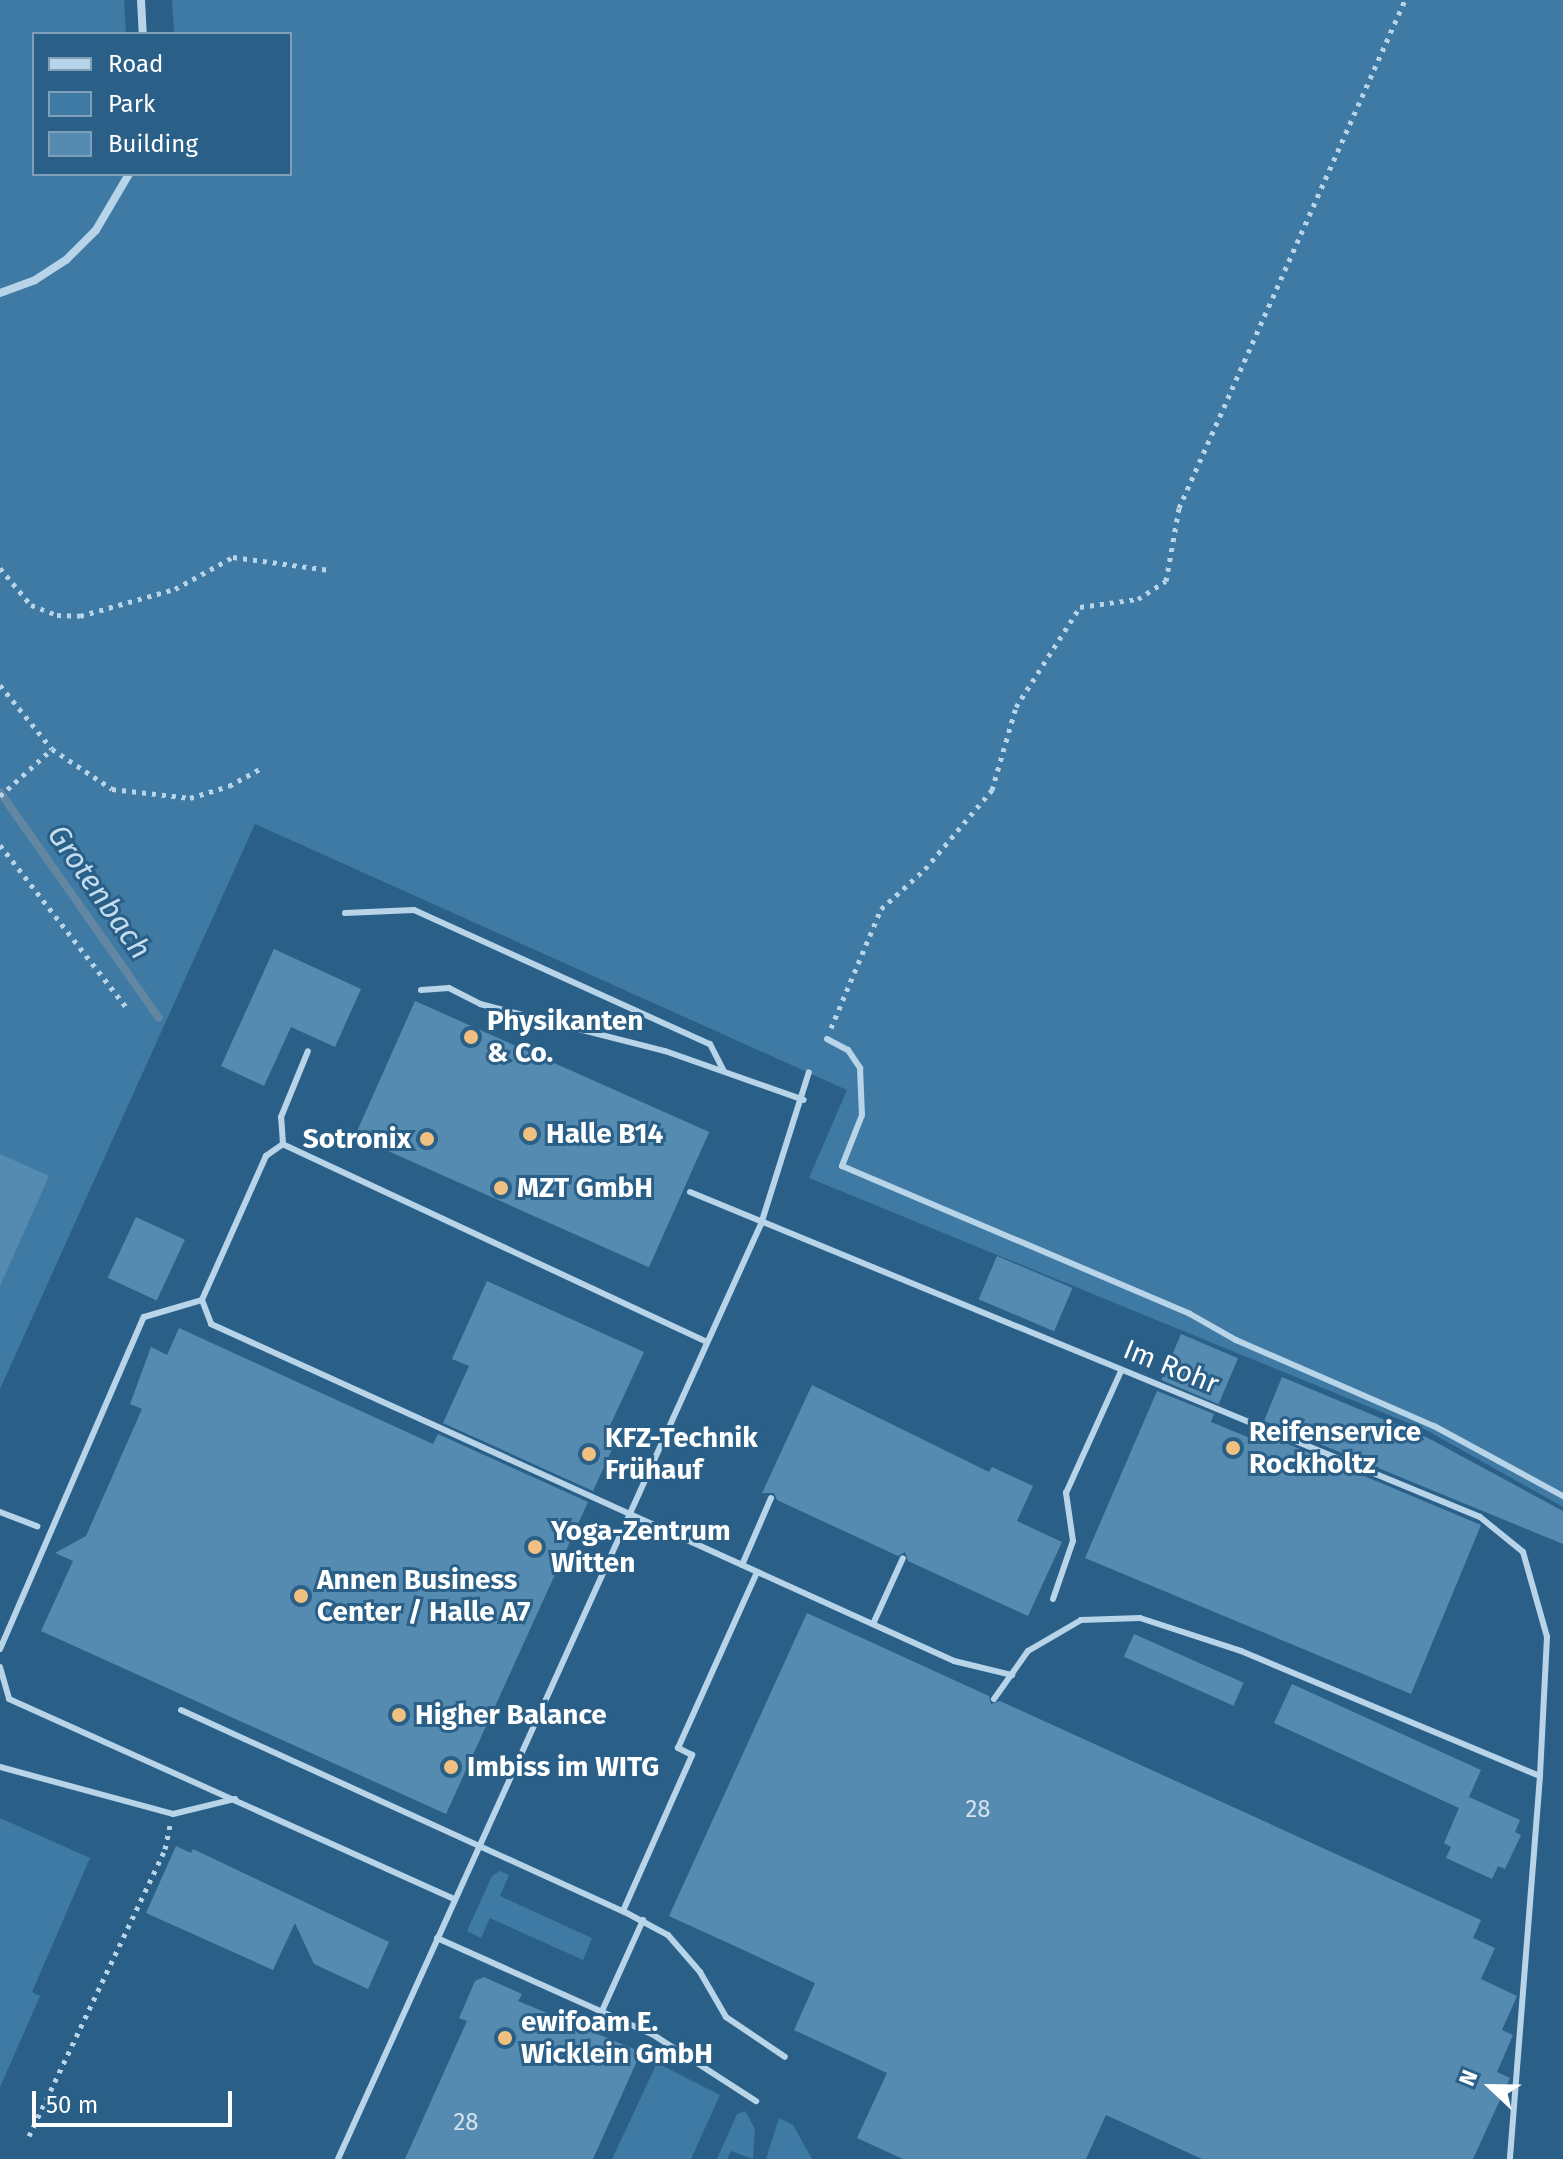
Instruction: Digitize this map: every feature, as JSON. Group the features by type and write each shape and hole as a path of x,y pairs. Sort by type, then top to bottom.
{"street":[{"path":"141,0 143,32"},
{"path":"0,293 35,280 66,260 96,230 128,176"}],"lane":[{"path":"345,913 414,910 710,1044 724,1071"},
{"path":"421,990 449,988 480,1004 724,1071 804,1100"},
{"name":"Im Rohr","path":"827,1039 848,1050 860,1068 862,1115 842,1166 1190,1314 1236,1340 1434,1426 1563,1496"},
{"path":"283,1144 281,1117 308,1051"},
{"path":"338,2159 476,1847 761,1224 804,1100 809,1072"},
{"path":"283,1144 266,1156 202,1300 211,1324 954,1661 1012,1675"},
{"path":"283,1144 707,1342"},
{"name":"Im Rohr","path":"690,1192 761,1224 1480,1517 1523,1552 1547,1637 1540,1776 1510,2159"},
{"path":"0,1649 144,1317 202,1300"},
{"path":"1053,1599 1073,1541 1066,1493 1121,1371"},
{"path":"742,1565 771,1498"},
{"path":"0,1512 37,1526"},
{"path":"873,1624 903,1558"},
{"path":"623,1911 692,1755 678,1748 757,1572"},
{"path":"994,1699 1028,1651 1081,1620 1140,1618 1256,1656 1540,1776"},
{"path":"0,1667 9,1699 454,1899"},
{"path":"181,1710 476,1847 643,1920 668,1935 700,1972 726,2017 785,2057"},
{"path":"0,1767 173,1814 235,1799"},
{"path":"602,2011 643,1920"},
{"path":"437,1938 652,2034 756,2101"}],"path":[{"path":"827,1039 881,909 925,869 992,790 1016,707 1080,607 1138,599 1166,581 1179,508 1405,0"},
{"path":"0,568 31,605 57,615 80,616 175,589 233,557 329,570"},
{"path":"0,685 52,749 112,789 156,798 190,798 229,786 261,768"},
{"path":"0,796 52,749"},
{"path":"0,845 127,1008"},
{"path":"29,2136 165,1849 173,1814"}],"green space":[{"path":"0,0 124,0 126,32 32,32 32,176 292,176 292,32 174,32 172,0 1563,0 1563,1507 1428,1431 809,1178 847,1090 255,824 0,1389"},
{"path":"0,1818 90,1858 32,1992 40,1996 0,2087"},
{"path":"500,1871 509,1875 500,1896 592,1938 583,1960 490,1918 481,1938 467,1931 492,1876"},
{"path":"657,2063 720,2095 691,2159 612,2159"},
{"path":"745,2111 755,2129 753,2159 731,2151 727,2159 717,2159 737,2114"},
{"path":"779,2118 793,2125 812,2159 766,2159"}],"building":[{"path":"274,949 361,989 335,1047 291,1027 264,1086 221,1066"},
{"name":"Halle B14","path":"415,1001 709,1132 649,1267 355,1136"},
{"path":"0,1154 49,1176 0,1286"},
{"path":"136,1217 185,1240 157,1301 108,1278"},
{"path":"997,1256 1072,1288 1054,1331 979,1299"},
{"path":"487,1281 644,1352 608,1430 619,1434 593,1491 443,1423 469,1366 452,1359"},
{"name":"Annen Business Center / Halle A7","path":"179,1328 433,1444 438,1434 588,1502 446,1814 41,1631 73,1561 55,1553 86,1536 142,1409 130,1404 151,1347 167,1355"},
{"path":"1181,1334 1238,1358 1219,1404 1161,1380"},
{"path":"1282,1377 1428,1438 1563,1511 1563,1544 1264,1421"},
{"path":"812,1385 989,1472 992,1467 1033,1486 1017,1521 1062,1542 1028,1616 908,1561 905,1552 898,1556 777,1500 774,1493 762,1493"},
{"path":"1157,1391 1214,1414 1211,1422 1255,1440 1259,1432 1481,1525 1411,1694 1085,1558"},
{"path":"807,1613 989,1696 991,1704 1000,1701 1481,1920 1473,1938 1495,1948 1481,1979 1517,1996 1502,2030 1513,2035 1497,2072 1510,2078 1473,2159 1202,2159 1106,2115 1086,2159 903,2159 857,2138 887,2073 794,2030 815,1983 669,1916"},
{"path":"1134,1634 1244,1683 1233,1706 1124,1657"},
{"path":"1292,1684 1481,1770 1469,1797 1520,1820 1515,1832 1521,1835 1505,1869 1498,1866 1492,1879 1446,1858 1451,1847 1444,1843 1459,1808 1274,1723"},
{"path":"176,1846 191,1853 193,1849 389,1942 368,1989 314,1964 295,1923 273,1970 146,1913"},
{"path":"484,1977 522,1994 518,2001 641,2052 593,2159 405,2159 467,2021 459,2018 475,1981"}],"waterway":[{"name":"Grotenbach","path":"0,792 159,1018"}],"place":[{"name":"Physikanten & Co.","path":"471,1037"},
{"name":"Halle B14","path":"530,1134"},
{"name":"Sotronix","path":"427,1139"},
{"name":"MZT GmbH","path":"501,1188"},
{"name":"Reifenservice Rockholtz","path":"1233,1448"},
{"name":"KFZ-Technik Frühauf","path":"589,1454"},
{"name":"Yoga-Zentrum Witten","path":"535,1547"},
{"name":"Annen Business Center / Halle A7","path":"301,1596"},
{"name":"Higher Balance","path":"399,1715"},
{"name":"Imbiss im WITG","path":"451,1767"},
{"name":"ewifoam E. Wicklein GmbH","path":"505,2038"}]}
